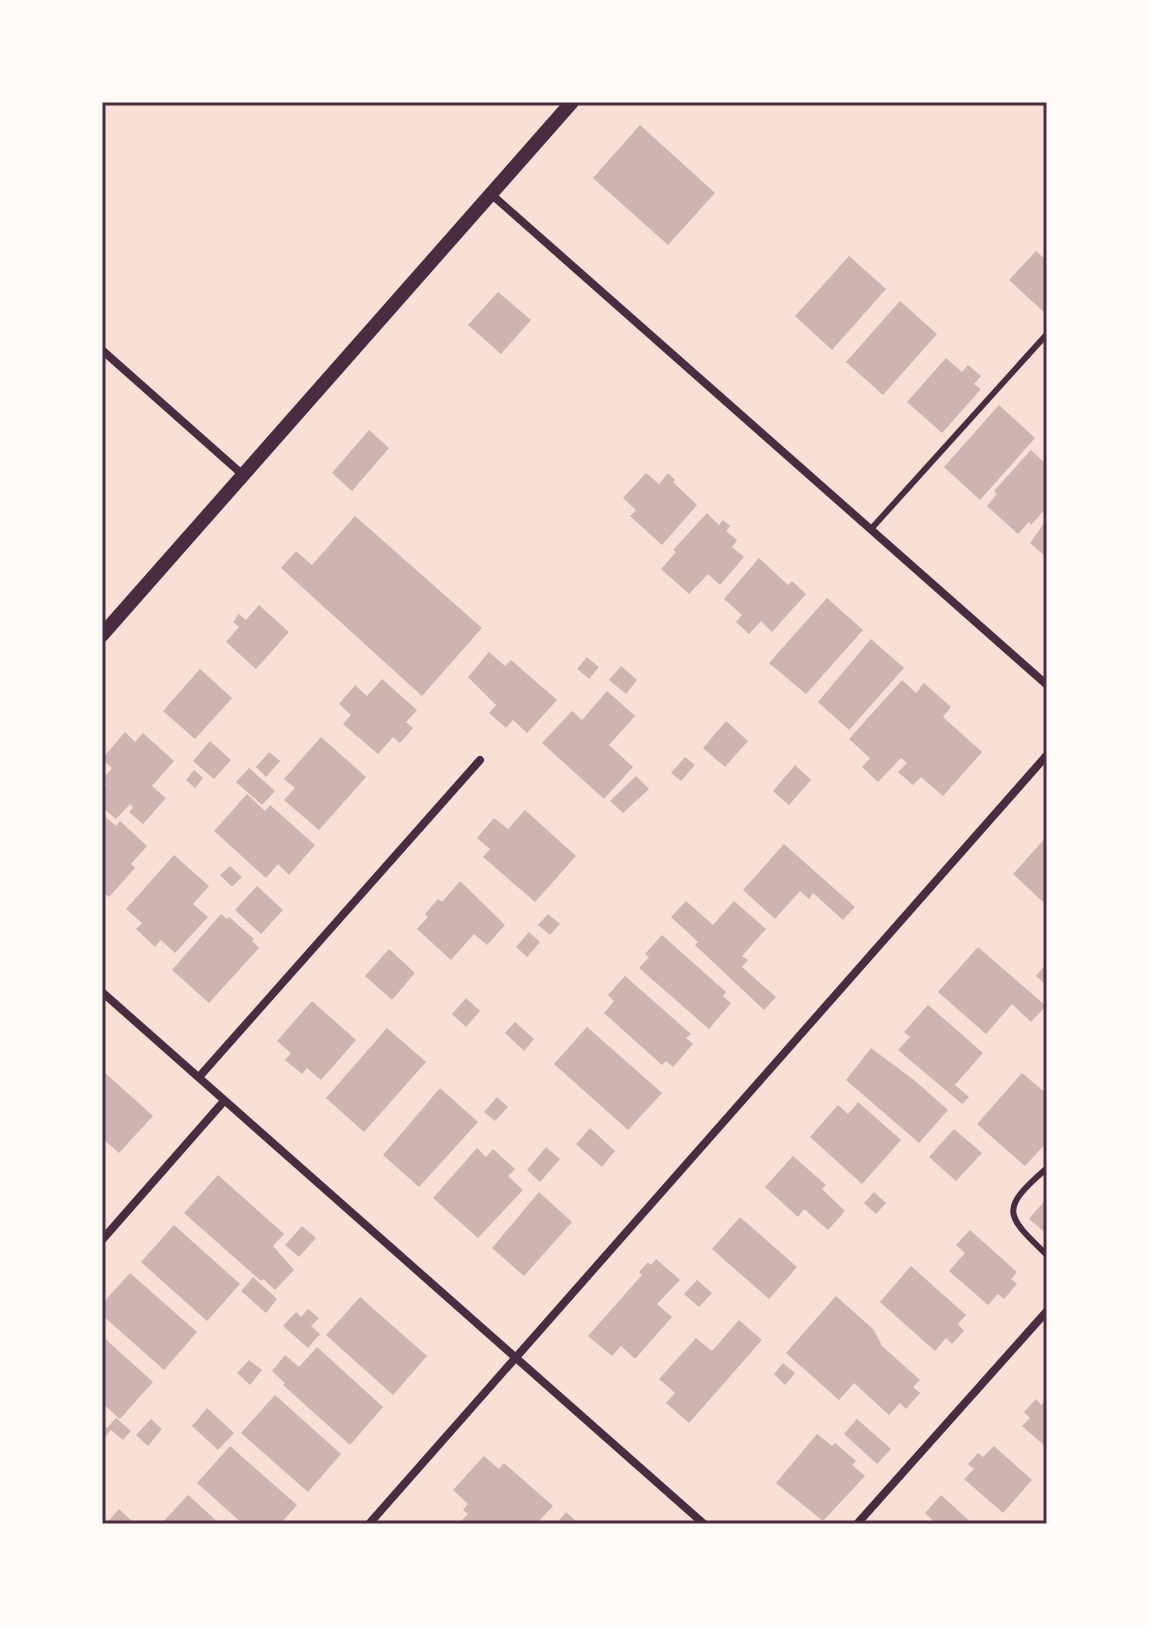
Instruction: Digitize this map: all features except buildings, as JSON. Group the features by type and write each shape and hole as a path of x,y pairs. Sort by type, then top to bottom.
{"street":[{"path":"102,635 572,102"},
{"path":"491,194 1047,685"},
{"path":"102,350 243,475"},
{"path":"369,1524 1047,755"},
{"path":"199,1077 480,760"},
{"path":"102,992 704,1524"},
{"path":"102,1240 224,1101"},
{"path":"857,1524 1047,1311"}],"lane":[{"path":"871,529 1047,334"},
{"path":"1047,1168 1023,1189 1013,1204 1012,1214 1017,1226 1047,1255"}]}
